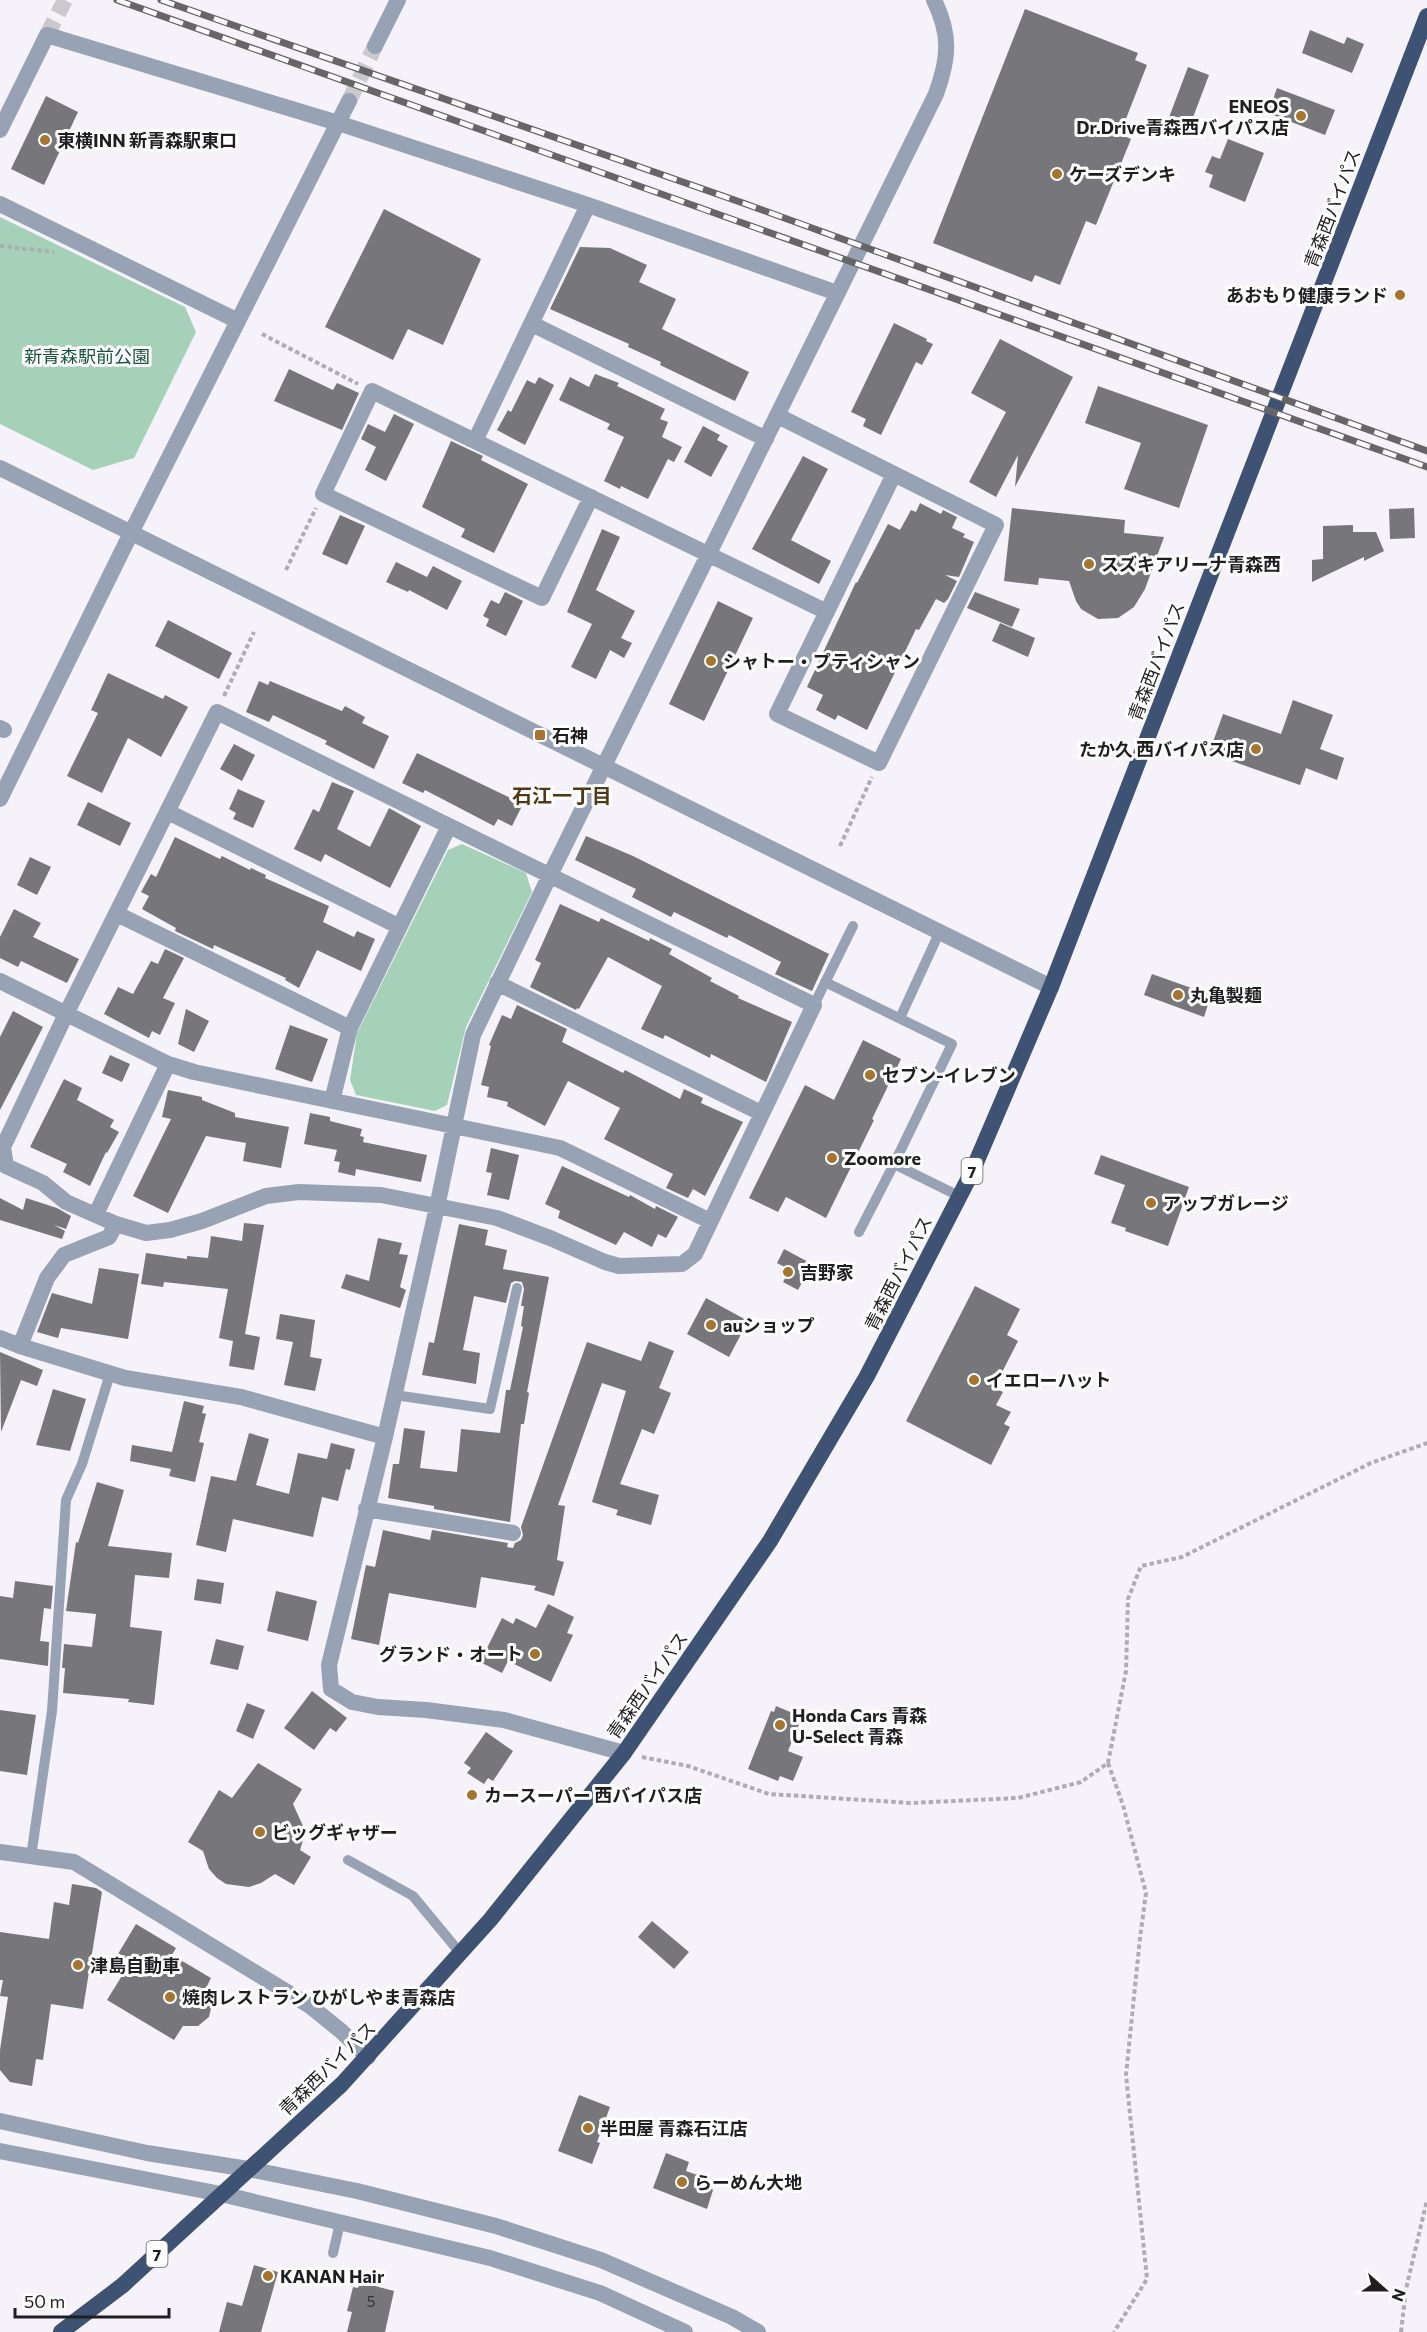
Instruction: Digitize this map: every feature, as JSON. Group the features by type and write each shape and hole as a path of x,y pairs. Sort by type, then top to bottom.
{"highway":[{"name":"青森西バイパス","path":"61,2332 123,2286 342,2084 461,1954 624,1754 770,1541 867,1376 960,1196 1052,987 1427,16"}],"street":[{"path":"375,46 398,0"},
{"path":"624,1754 504,1720 426,1710 378,1707 352,1702 332,1689 329,1665 395,1395 472,1035 936,94 946,67 947,45 942,18 933,0"},
{"path":"0,130 47,35 338,123 588,205 837,293"},
{"path":"0,799 349,101"},
{"path":"0,204 238,321"},
{"path":"475,441 588,205"},
{"path":"532,324 766,439"},
{"path":"591,497 542,598 323,494 372,391 591,497 827,612"},
{"path":"778,416 894,474 996,525 879,763 777,714 894,474"},
{"path":"0,468 1052,987"},
{"path":"217,712 814,1005 694,1254 682,1264 619,1266 497,1218 381,1195 299,1192 266,1196 202,1221 170,1230 146,1233 116,1224 66,1202 42,1183 6,1166 3,1147 66,1014 168,812 217,712"},
{"path":"168,812 398,926"},
{"path":"332,1101 350,1028 449,826"},
{"path":"117,914 350,1028"},
{"path":"0,981 168,1064 194,1072 560,1148 710,1221"},
{"path":"497,982 761,1113"},
{"path":"96,1214 168,1064"},
{"path":"20,1346 46,1278 64,1255 109,1238 116,1224"},
{"path":"0,1338 110,1374 241,1397 385,1437"},
{"path":"366,1509 513,1533"},
{"path":"0,1852 75,1862 310,2006 368,2057"},
{"path":"0,2121 147,2153 248,2169 357,2191 461,2217 580,2253 670,2288 758,2332"},
{"path":"0,2151 221,2194 490,2258 600,2294 685,2332"}],"lane":[{"path":"814,1005 853,926"},
{"path":"900,1018 940,931"},
{"path":"825,982 952,1044 859,1232"},
{"path":"894,1164 960,1196"},
{"path":"395,1395 490,1408 517,1288"},
{"path":"31,1857 52,1711 66,1500 82,1464 110,1374"},
{"path":"348,1860 413,1896 461,1954"},
{"path":"333,2253 340,2223"}],"path":[{"path":"0,246 55,252 62,235"},
{"path":"262,334 372,391"},
{"path":"286,570 323,494"},
{"path":"217,712 254,632"},
{"path":"840,846 879,763"},
{"path":"1114,2332 1147,2279 1126,2075 1146,1893 1123,1805 1108,1763 1126,1671 1128,1599 1141,1566 1182,1557 1371,1463 1427,1443"},
{"path":"624,1754 688,1766 768,1794 911,1803 1018,1798 1081,1782 1108,1763"},
{"path":"1401,2332 1406,2289 1427,2200"}],"green space":[{"name":"新青森駅前公園","path":"0,217 185,307 196,332 134,458 93,470 0,424"},
{"path":"462,844 526,873 532,892 466,1027 447,1105 435,1111 356,1095 350,1080 357,1033 448,850"}],"building":[{"path":"1025,9 1138,53 1135,60 1147,65 1120,134 1131,139 1096,225 1086,221 1060,285 1035,275 1032,282 933,243"},
{"path":"1310,30 1344,44 1347,37 1364,44 1352,73 1302,53"},
{"path":"1188,67 1209,75 1186,136 1165,128"},
{"path":"1277,88 1335,110 1325,135 1268,113"},
{"name":"東横INN 新青森駅東口","path":"46,96 78,112 44,185 11,169"},
{"path":"1228,139 1264,153 1245,202 1209,187 1213,175 1205,172 1212,156 1220,159"},
{"path":"384,209 481,259 443,345 408,329 393,360 325,327"},
{"path":"580,247 610,248 647,265 639,282 676,299 662,329 749,372 735,401 660,365 661,362 628,347 629,344 550,309"},
{"path":"894,323 933,344 922,365 916,362 881,435 863,426 866,419 851,412"},
{"path":"1000,339 1073,377 1015,487 1018,455 996,497 969,482 1006,412 971,393"},
{"path":"289,369 333,390 337,383 359,393 342,430 274,401"},
{"path":"595,374 619,383 617,386 665,409 660,419 668,422 662,437 682,447 674,462 668,459 648,499 621,486 620,489 604,481 624,437 607,429 610,424 559,400 570,377 589,387"},
{"path":"539,377 554,385 525,445 497,430 508,410 511,412 527,380 535,384"},
{"path":"1098,386 1208,425 1179,508 1124,489 1141,443 1085,423"},
{"path":"394,414 414,424 386,481 365,470 376,447 361,439 368,424 385,432"},
{"path":"703,426 720,435 717,440 728,446 711,477 684,462"},
{"path":"451,441 483,456 481,460 528,484 494,553 461,537 465,529 422,507"},
{"path":"803,456 828,469 791,540 831,561 819,584 752,549"},
{"path":"920,503 941,514 943,510 957,517 952,528 965,534 963,537 974,542 959,577 945,575 957,581 948,599 944,603 936,599 919,630 916,629 867,730 838,715 835,720 816,710 823,695 807,687 856,582 888,524 900,530 911,510 916,512"},
{"path":"1012,508 1125,520 1124,533 1164,537 1145,589 1134,607 1118,618 1098,619 1081,609 1069,581 1039,578 1038,585 1004,581"},
{"path":"1414,508 1415,538 1390,539 1389,509"},
{"path":"340,515 365,526 347,565 322,554"},
{"path":"1353,525 1353,532 1376,532 1384,551 1364,561 1364,557 1312,582 1312,560 1323,559 1323,526"},
{"path":"602,529 620,537 596,590 635,611 621,638 632,643 624,658 610,650 596,679 571,667 592,624 567,612"},
{"path":"396,562 427,577 433,566 462,581 447,610 409,590 408,592 386,582"},
{"path":"505,592 523,601 506,636 486,626 489,619 483,616 491,600 499,604"},
{"path":"975,592 1020,609 1012,627 967,608"},
{"name":"シャトー・プティシャン","path":"718,601 753,618 704,721 669,704"},
{"path":"168,620 232,653 219,679 155,646"},
{"path":"1000,623 1035,638 1028,657 992,641"},
{"path":"108,673 163,699 165,695 188,707 161,757 128,738 102,793 67,776 98,713 91,710"},
{"path":"259,681 268,685 270,681 342,711 345,706 365,717 362,723 389,736 374,769 325,744 327,741 273,715 269,722 246,712"},
{"path":"1293,700 1333,715 1320,749 1344,758 1337,780 1306,768 1300,785 1209,753 1223,714 1281,734"},
{"path":"234,744 255,755 242,781 220,769"},
{"path":"417,753 523,804 512,826 498,819 494,826 425,790 423,793 402,783"},
{"path":"332,782 354,791 337,829 370,847 389,808 421,826 390,888 325,854 321,862 294,849 313,809 319,812"},
{"path":"238,789 265,801 253,828 233,819 236,813 229,809"},
{"path":"88,802 131,823 120,846 77,825"},
{"path":"586,836 633,856 829,954 812,991 775,974 781,962 729,935 727,938 674,912 671,917 632,897 636,889 575,860"},
{"path":"175,837 220,859 222,856 250,870 251,868 266,875 265,878 329,906 323,922 354,937 357,931 375,939 361,971 317,950 299,988 285,980 286,978 214,945 213,949 175,931 176,928 142,909 149,896 141,892 151,874 156,877"},
{"path":"30,857 51,867 37,895 17,885"},
{"path":"560,904 599,922 601,918 649,941 650,938 672,949 669,954 712,978 710,981 739,996 738,998 792,1022 766,1082 711,1054 710,1058 665,1035 663,1039 641,1029 662,986 608,957 579,1009 576,1010 530,987 541,963 535,960"},
{"path":"14,909 41,923 33,937 79,959 67,983 21,961 18,967 0,958 0,937"},
{"path":"165,949 184,958 163,998 175,1003 160,1035 152,1031 149,1038 104,1014 118,987 133,994 151,961 158,964"},
{"path":"1152,974 1211,995 1204,1017 1144,995"},
{"path":"517,1005 567,1029 562,1042 623,1073 625,1070 680,1099 684,1089 703,1098 701,1103 743,1122 705,1196 693,1189 688,1198 666,1188 673,1174 604,1139 620,1108 568,1081 545,1126 507,1106 508,1102 487,1097 489,1087 481,1085 491,1046 489,1045 502,1015 511,1019"},
{"path":"186,1009 209,1021 194,1052 178,1044"},
{"path":"13,1011 43,1027 0,1110 0,1037"},
{"path":"290,1025 328,1039 312,1082 275,1069"},
{"path":"863,1040 901,1059 826,1218 786,1197 778,1212 749,1198 805,1085 834,1100"},
{"path":"110,1055 130,1064 122,1082 102,1073"},
{"path":"64,1079 82,1088 77,1100 114,1120 110,1127 119,1132 106,1152 90,1186 63,1172 67,1164 30,1147"},
{"path":"168,1090 202,1097 202,1100 235,1113 235,1117 289,1127 281,1168 243,1161 246,1143 206,1136 168,1213 133,1196 171,1119 162,1117"},
{"path":"310,1113 330,1117 330,1121 362,1129 360,1136 364,1137 363,1142 427,1155 421,1182 356,1169 355,1176 338,1172 340,1162 334,1161 337,1150 304,1144"},
{"path":"491,1148 519,1155 509,1200 487,1195 492,1173 486,1172"},
{"path":"1101,1155 1189,1187 1168,1246 1125,1231 1126,1228 1111,1223 1125,1185 1094,1174"},
{"path":"562,1166 629,1197 630,1195 655,1209 656,1206 678,1217 666,1238 658,1234 652,1247 624,1232 616,1245 558,1218 560,1211 545,1204"},
{"path":"0,1198 23,1210 26,1198 57,1208 71,1216 66,1229 54,1225 65,1231 62,1239 0,1220"},
{"path":"244,1223 264,1225 245,1334 260,1337 254,1370 229,1366 233,1341 219,1338 228,1289 164,1282 163,1287 141,1284 146,1253 187,1259 187,1256 208,1258 211,1236 242,1241"},
{"path":"459,1224 488,1230 485,1245 507,1250 503,1269 549,1277 527,1392 529,1393 524,1424 521,1424 510,1522 434,1509 434,1506 388,1498 393,1464 399,1464 404,1428 425,1431 420,1468 457,1472 461,1429 500,1433 506,1390 510,1390 523,1327 521,1326 524,1306 521,1306 524,1289 522,1282 511,1283 506,1303 474,1296 463,1350 480,1353 476,1384 422,1375 429,1342 434,1343"},
{"path":"378,1238 402,1243 399,1254 408,1255 400,1287 406,1290 400,1308 341,1288 346,1274 369,1281"},
{"path":"784,1249 812,1264 798,1290 783,1282 790,1270 777,1263"},
{"path":"99,1268 139,1274 128,1339 61,1328 58,1338 37,1332 52,1293 92,1304"},
{"path":"975,1286 1020,1309 1007,1335 1018,1341 994,1388 1003,1392 996,1405 1011,1412 1004,1424 1010,1427 991,1465 906,1421"},
{"path":"706,1298 748,1321 729,1357 687,1334"},
{"path":"280,1314 315,1320 310,1357 322,1359 315,1391 284,1385 293,1342 276,1339"},
{"path":"649,1341 674,1351 659,1388 671,1393 654,1434 642,1429 620,1484 659,1495 651,1525 616,1515 618,1510 592,1502 626,1391 602,1383 558,1505 565,1506 557,1560 564,1562 554,1596 534,1590 536,1586 481,1577 476,1608 389,1593 379,1645 351,1639 366,1565 375,1567 383,1530 430,1540 432,1530 508,1543 507,1547 513,1548 523,1535 521,1527 587,1342 641,1361"},
{"path":"0,1352 43,1370 37,1386 21,1380 1,1432"},
{"path":"53,1389 86,1399 70,1451 36,1445"},
{"path":"184,1401 204,1406 202,1413 206,1414 199,1442 204,1443 195,1482 169,1476 171,1469 130,1461 132,1445 172,1452"},
{"path":"249,1433 269,1439 256,1485 289,1494 298,1453 327,1459 331,1443 355,1449 350,1470 346,1469 338,1501 322,1497 313,1537 233,1519 226,1552 196,1545 211,1476 236,1481"},
{"path":"97,1482 124,1490 108,1546 172,1553 169,1578 135,1575 130,1627 162,1631 154,1705 128,1702 129,1699 63,1693 64,1644 92,1647 96,1614 66,1611 76,1542 78,1543"},
{"path":"197,1579 224,1583 221,1604 194,1600"},
{"path":"15,1581 53,1586 51,1609 44,1608 40,1641 49,1642 48,1666 0,1659 0,1596 13,1598"},
{"path":"276,1591 317,1601 308,1641 267,1631"},
{"path":"548,1604 574,1617 567,1633 573,1635 551,1682 508,1661 502,1673 480,1662 502,1618 513,1624 516,1618 536,1628"},
{"path":"216,1639 244,1646 238,1670 210,1664"},
{"path":"312,1691 347,1718 336,1732 330,1728 314,1750 284,1728"},
{"path":"247,1703 265,1710 253,1739 236,1731"},
{"path":"776,1706 802,1717 788,1751 803,1757 793,1781 780,1776 778,1781 748,1769 771,1711 774,1712"},
{"path":"0,1710 36,1715 27,1775 0,1771"},
{"path":"486,1732 513,1751 493,1781 488,1778 484,1784 467,1773 471,1768 464,1763"},
{"path":"258,1763 302,1789 293,1804 303,1826 304,1837 300,1850 311,1857 294,1885 275,1874 249,1887 226,1884 209,1869 203,1851 188,1842 219,1790 232,1798"},
{"path":"72,1884 96,1888 102,1892 83,2009 51,2004 43,2060 36,2059 32,2086 10,2082 0,2070 0,2050 8,1997 0,1996 3,1980 0,1980 0,1932 49,1939 54,1902 69,1905"},
{"path":"652,1921 689,1952 674,1969 638,1937"},
{"path":"136,1924 176,1948 172,1955 211,1978 205,1990 212,2004 209,2017 198,2026 183,2026 174,2040 107,2000 131,1961 118,1954"},
{"path":"579,2095 610,2107 597,2142 600,2143 592,2164 558,2151"},
{"path":"666,2153 689,2162 686,2171 700,2176 713,2190 707,2209 653,2188"},
{"path":"254,2265 278,2272 261,2332 219,2332 227,2302 242,2306"},
{"path":"360,2282 394,2291 385,2332 347,2332 352,2312 347,2311 353,2287 358,2288"}],"tunnel":[{"path":"47,35 65,0"},
{"path":"349,101 375,46"}],"railway":[{"path":"117,0 1427,467"},
{"path":"161,0 743,203 1427,451"}],"place":[{"name":"ENEOS Dr.Drive青森西バイパス店","path":"1301,116"},
{"name":"東横INN 新青森駅東口","path":"45,140"},
{"name":"ケーズデンキ","path":"1057,174"},
{"name":"あおもり健康ランド","path":"1400,295"},
{"name":"スズキアリーナ青森西","path":"1089,564"},
{"name":"シャトー・プティシャン","path":"711,661"},
{"name":"石神","path":"540,735"},
{"name":"たか久 西バイパス店","path":"1256,749"},
{"name":"丸亀製麺","path":"1178,995"},
{"name":"セブン-イレブン","path":"870,1075"},
{"name":"Zoomore","path":"832,1158"},
{"name":"アップガレージ","path":"1151,1203"},
{"name":"吉野家","path":"788,1272"},
{"name":"auショップ","path":"711,1325"},
{"name":"イエローハット","path":"974,1380"},
{"name":"グランド・オート","path":"535,1654"},
{"name":"Honda Cars 青森 U-Select 青森","path":"780,1725"},
{"name":"カースーパー 西バイパス店","path":"472,1795"},
{"name":"ビッグギャザー","path":"260,1832"},
{"name":"津島自動車","path":"78,1965"},
{"name":"焼肉レストラン ひがしやま青森店","path":"170,1997"},
{"name":"半田屋 青森石江店","path":"588,2128"},
{"name":"らーめん大地","path":"682,2182"},
{"name":"KANAN Hair","path":"268,2276"}],"district":[{"name":"石江一丁目","path":"562,795"}]}
